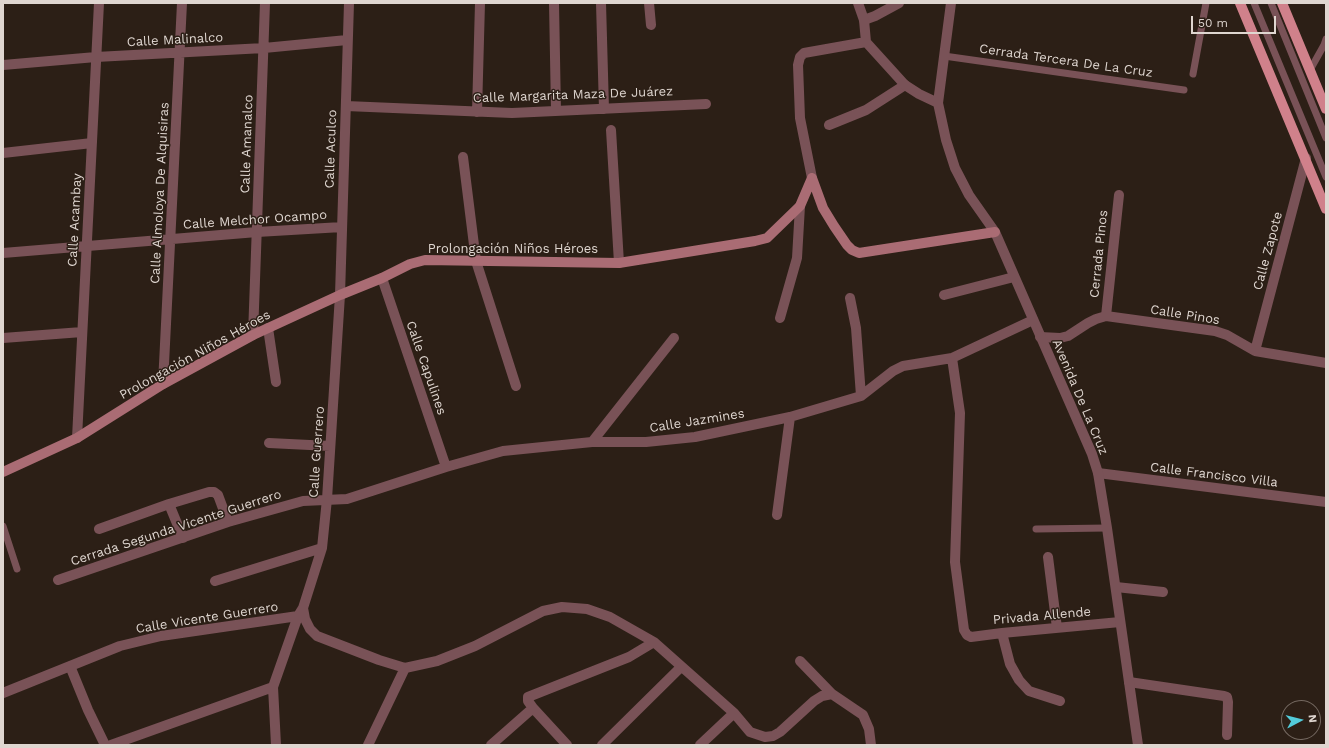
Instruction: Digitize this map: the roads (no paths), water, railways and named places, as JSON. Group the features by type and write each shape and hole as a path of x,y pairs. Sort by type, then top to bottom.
{"main road":[{"path":"1240,3 1326,209"},
{"path":"1282,3 1326,109"},
{"path":"812,178 823,208 834,226 847,245 852,250 860,253 995,232"},
{"name":"Prolongación Niños Héroes","path":"3,472 77,438 163,384 253,335 382,278 410,264 425,260 619,263 761,240 767,238 800,206 812,178"}],"street":[{"name":"Calle Acambay","path":"77,438 99,3"},
{"name":"Calle Almoloya De Alquisiras","path":"163,384 182,3"},
{"name":"Calle Amanalco","path":"253,335 266,3"},
{"name":"Calle Aculco","path":"340,296 349,3"},
{"path":"477,112 480,3"},
{"path":"554,3 556,111"},
{"path":"601,3 604,109"},
{"path":"649,3 651,25"},
{"path":"858,3 864,20 866,42 905,85 938,103"},
{"path":"864,20 875,16 899,3"},
{"name":"Avenida De La Cruz","path":"950,3 938,103 946,140 955,168 969,195 995,232 1092,454 1098,473 1107,528 1138,745"},
{"name":"Calle Malinalco","path":"3,65 96,57 264,48 348,40"},
{"path":"812,178 800,118 798,65 800,57 804,53 866,42"},
{"path":"829,125 866,110 905,85"},
{"name":"Calle Margarita Maza De Juárez","path":"346,106 512,113 706,104"},
{"path":"611,130 619,263"},
{"path":"3,153 92,143"},
{"path":"463,157 476,261 516,386"},
{"name":"Calle Zapote","path":"1255,351 1306,158"},
{"name":"Cerrada Pinos","path":"1106,316 1119,195"},
{"path":"780,318 797,258 800,206"},
{"name":"Calle Melchor Ocampo","path":"3,253 257,232 342,227"},
{"path":"944,295 1014,277"},
{"name":"Calle Capulines","path":"382,278 446,467"},
{"name":"Calle Guerrero","path":"273,687 301,612 322,548 327,499 340,296"},
{"path":"850,298 856,328 861,396"},
{"path":"1040,337 1060,338 1068,336 1088,323 1106,316"},
{"name":"Calle Pinos","path":"1106,316 1215,331 1227,335 1255,351 1326,363"},
{"name":"Calle Jazmines","path":"327,499 348,499 446,467 503,451 592,442 646,442 695,437 790,417 861,396 893,371 903,366 952,358 1033,320"},
{"path":"268,328 276,382"},
{"path":"3,338 82,332"},
{"path":"592,442 674,338"},
{"name":"Privada Allende","path":"952,358 960,413 955,562 964,630 967,635 971,636 1120,622"},
{"path":"777,515 790,417"},
{"path":"269,443 330,446"},
{"name":"Calle Francisco Villa","path":"1098,473 1326,502"},
{"path":"99,529 169,504 209,492 214,492 218,495 228,522"},
{"name":"Cerrada Segunda Vicente Guerrero","path":"58,580 228,522 303,501 327,499"},
{"path":"169,504 183,538"},
{"path":"215,581 322,548"},
{"path":"1048,557 1057,628"},
{"path":"1116,587 1163,592"},
{"path":"301,612 310,629 317,636 379,660 405,668 437,661 475,646 543,611 562,607 587,609 610,617 654,642 734,713 750,732 765,737 773,736 780,732 814,701 822,696 832,694"},
{"name":"Calle Vicente Guerrero","path":"3,693 120,646 161,636 301,612"},
{"path":"1002,633 1010,664 1019,680 1029,691 1060,701"},
{"path":"567,745 533,708 528,701 528,697 629,657 654,642"},
{"path":"800,661 832,694 863,715 869,729 871,745"},
{"path":"70,666 88,710 105,745"},
{"path":"602,745 681,667"},
{"path":"368,745 405,668"},
{"path":"1129,682 1224,696 1227,698 1228,702 1227,735"},
{"path":"111,745 273,687 276,745"},
{"path":"491,745 533,708"},
{"path":"700,745 734,713"}],"lane":[{"path":"1193,74 1206,3"},
{"path":"1254,3 1326,178"},
{"path":"1271,3 1326,138"},
{"path":"1310,70 1326,39"},
{"name":"Cerrada Tercera De La Cruz","path":"944,56 1184,90"},
{"path":"3,526 17,569"},
{"path":"1036,529 1107,528"}]}
